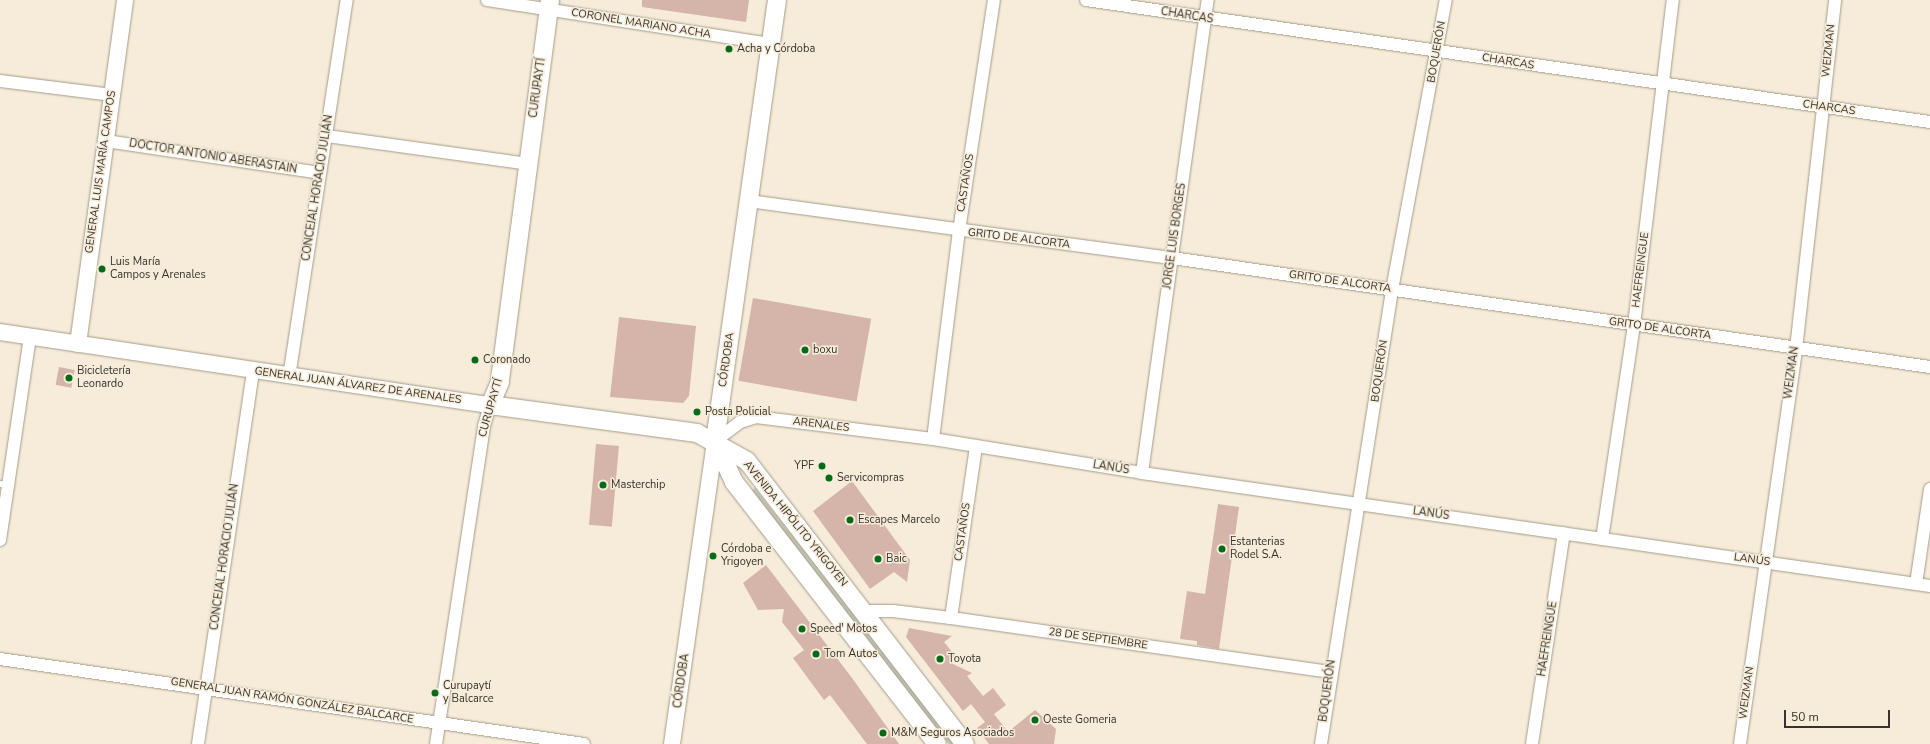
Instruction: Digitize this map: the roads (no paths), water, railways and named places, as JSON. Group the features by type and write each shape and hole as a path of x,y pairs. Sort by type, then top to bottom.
{"main road":[{"name":"GENERAL LUIS MARÍA CAMPOS","path":"78,344 125,0"},
{"name":"CÓRDOBA","path":"672,744 777,0"},
{"name":"CURUPAYTÍ","path":"490,406 500,382 550,4"},
{"name":"GENERAL JUAN ÁLVAREZ DE ARENALES","path":"0,332 289,377 490,406 697,433 715,441"},
{"name":"AVENIDA HIPÓLITO YRIGOYEN","path":"715,441 747,461 966,744"},
{"name":"AVENIDA HIPÓLITO YRIGOYEN","path":"715,441 734,482 937,744"}],"street":[{"name":"CONCEJAL HORACIO JULIÁN","path":"289,377 327,136 346,0"},
{"name":"CORONEL MARIANO ACHA","path":"487,0 550,4 771,44"},
{"name":"CASTAÑOS","path":"933,439 959,231 994,0"},
{"name":"CHARCAS","path":"1086,0 1206,19 1930,122"},
{"name":"JORGE LUIS BORGES","path":"1142,473 1208,0"},
{"name":"BOQUERÓN","path":"1321,744 1330,672 1360,504 1392,290 1438,51 1446,0"},
{"name":"HAEFREINGUE","path":"1602,539 1634,325 1673,0"},
{"name":"WEIZMAN","path":"1740,744 1764,562 1796,349 1835,0"},
{"path":"0,81 112,95"},
{"path":"327,136 528,164"},
{"name":"DOCTOR ANTONIO ABERASTAIN","path":"106,141 320,173"},
{"name":"GRITO DE ALCORTA","path":"749,202 1172,258 1796,349 1930,367"},
{"path":"0,540 4,485 30,337"},
{"name":"CONCEJAL HORACIO JULIÁN","path":"198,744 252,371"},
{"name":"CURUPAYTÍ","path":"436,744 484,426 490,406"},
{"name":"ARENALES","path":"715,441 740,422 756,417 933,439"},
{"name":"LANÚS","path":"933,439 1142,473 1930,586"},
{"name":"CASTAÑOS","path":"951,618 976,446"},
{"path":"1916,584 1930,489"},
{"name":"HAEFREINGUE","path":"1532,744 1564,533"},
{"name":"28 DE SEPTIEMBRE","path":"864,611 893,611 951,618 1330,672"},
{"name":"GENERAL JUAN RAMÓN GONZÁLEZ BALCARCE","path":"0,659 206,687 438,725 584,744"}],"place":[{"name":"Acha y Córdoba","path":"729,49"},
{"name":"Luis María Campos y Arenales","path":"102,269"},
{"name":"boxu","path":"805,350"},
{"name":"Coronado","path":"475,360"},
{"name":"Bicicletería Leonardo","path":"69,378"},
{"name":"Posta Policial","path":"697,412"},
{"name":"YPF","path":"822,466"},
{"name":"Servicompras","path":"829,478"},
{"name":"Masterchip","path":"603,485"},
{"name":"Escapes Marcelo","path":"850,520"},
{"name":"Estanterias Rodel S.A.","path":"1222,549"},
{"name":"Córdoba e Yrigoyen","path":"713,556"},
{"name":"Baic","path":"878,559"},
{"name":"Speed' Motos","path":"802,629"},
{"name":"Tom Autos","path":"816,654"},
{"name":"Toyota","path":"940,659"},
{"name":"Curupaytí y Balcarce","path":"435,693"},
{"name":"Oeste Gomeria","path":"1035,720"},
{"name":"M&M Seguros Asociados","path":"883,733"}]}
